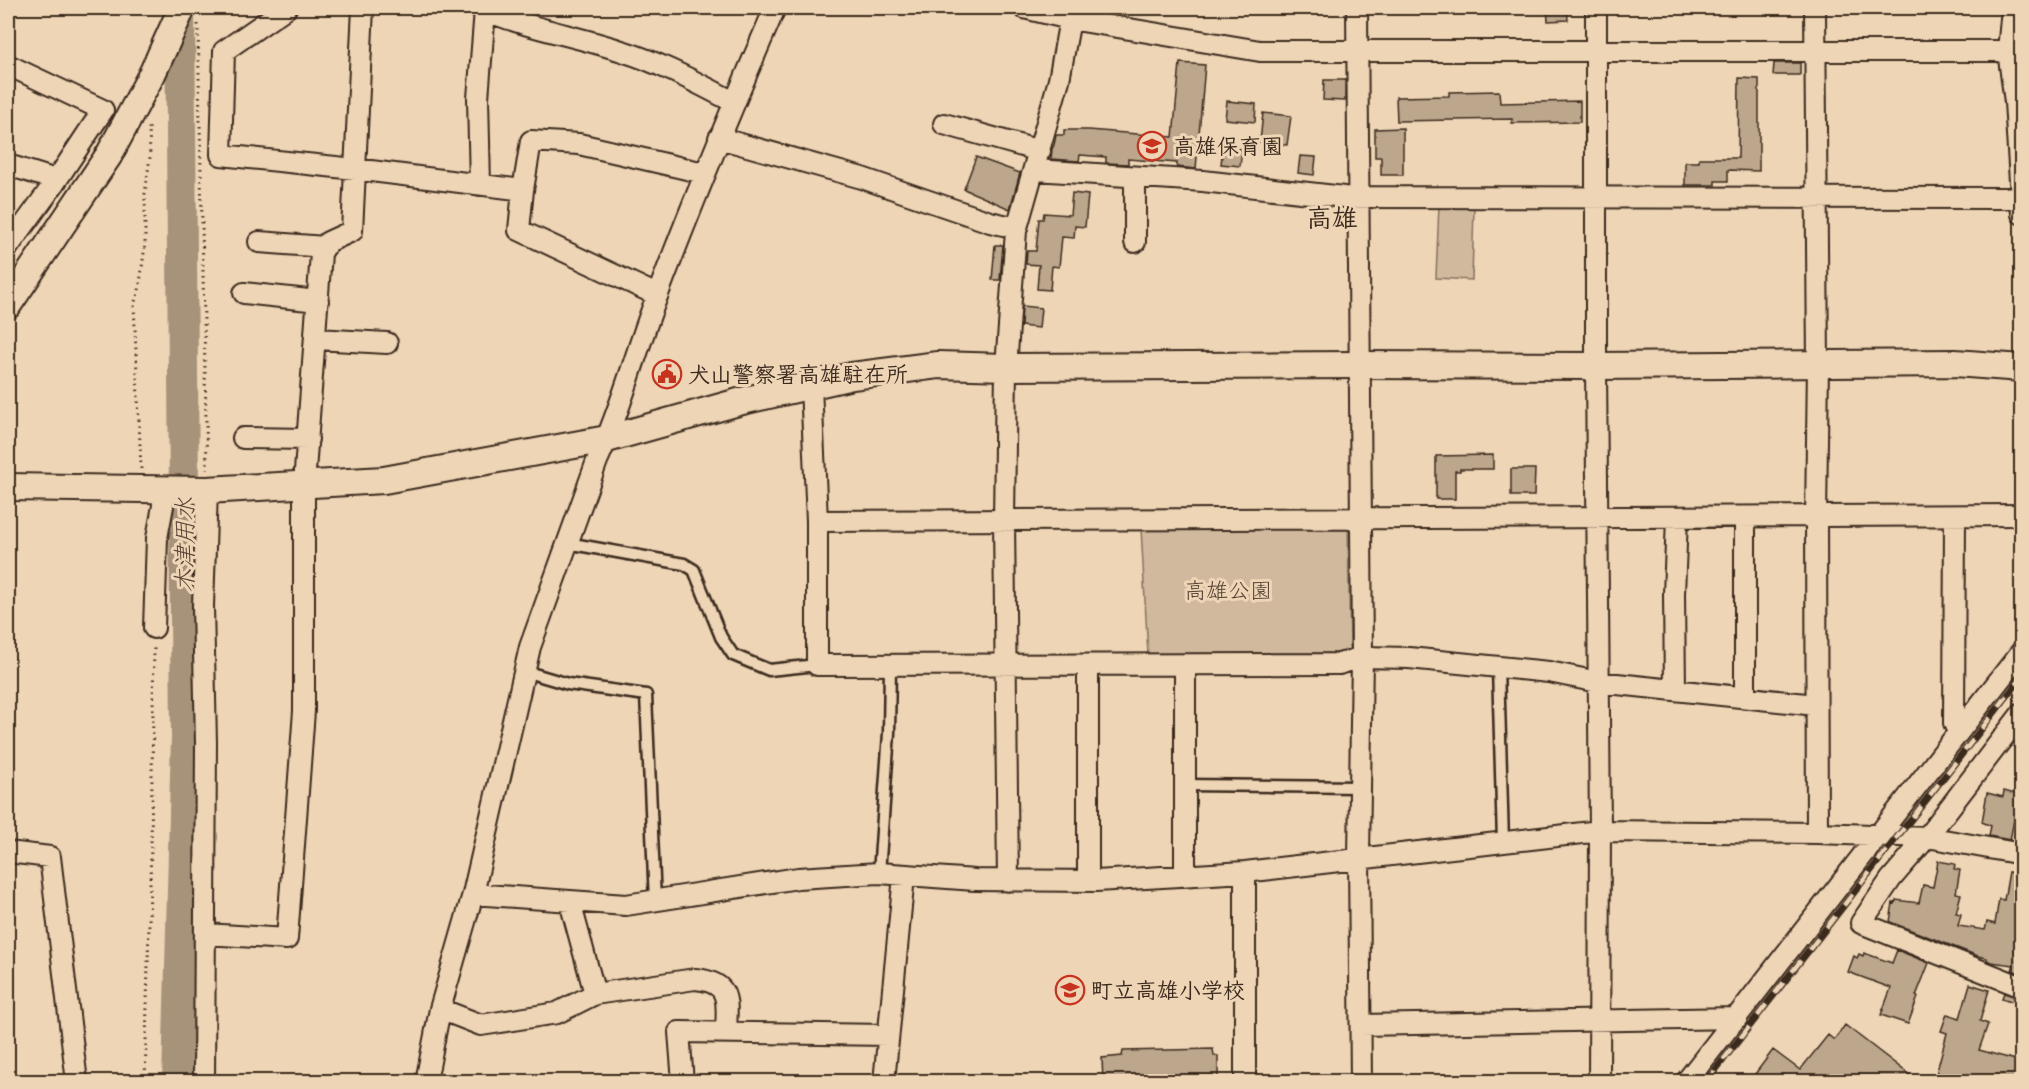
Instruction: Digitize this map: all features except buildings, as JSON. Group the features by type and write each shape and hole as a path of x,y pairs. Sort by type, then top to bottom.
{"street":[{"path":"286,8 224,51 221,155 523,190"},
{"path":"205,934 287,939 304,711 304,484 321,253 328,242 352,231 363,8"},
{"path":"426,1082 440,1009 473,894 530,647 704,172 775,8"},
{"path":"1024,8 1071,13 1260,51 2008,51"},
{"path":"1357,8 1362,657 1359,857 1362,1082"},
{"path":"1596,8 1599,1082"},
{"path":"1815,8 1818,364 1817,833"},
{"path":"944,124 1038,160 1135,177 1203,181 1359,197 2021,196 2018,103 2008,51 2012,8"},
{"path":"480,185 478,98 483,9 628,53 694,81 734,102"},
{"path":"8,305 109,155 185,13"},
{"path":"1008,881 1004,520 1006,367 1017,228 1059,80 1071,13"},
{"path":"8,65 103,110 8,247"},
{"path":"718,138 862,178 990,222 1017,228"},
{"path":"657,296 519,230 531,141 579,144 704,172"},
{"path":"8,165 56,180"},
{"path":"1135,177 1135,242"},
{"path":"260,242 325,247"},
{"path":"244,293 318,301"},
{"path":"316,339 387,343"},
{"path":"8,487 201,489 384,480 607,439 742,401 852,376 938,365 1006,367 1596,366 1955,363 2022,368"},
{"path":"812,386 817,521 817,665 1339,664 1362,657 1409,658 1549,672 1598,682 1816,705"},
{"path":"243,438 308,439"},
{"path":"154,628 157,538 163,506 158,489"},
{"path":"201,489 206,742 204,1082"},
{"path":"817,521 1677,519 2022,515"},
{"path":"1955,516 1954,723 1958,732"},
{"path":"1745,518 1745,698"},
{"path":"1675,690 1674,594 1677,519"},
{"path":"1686,1082 2022,651"},
{"path":"1088,881 1089,665"},
{"path":"1185,665 1185,876"},
{"path":"2022,714 1927,837 1891,879 1861,923 2022,987"},
{"path":"473,894 626,905 798,878 879,873 1008,881 1088,881 1185,876 1245,872 1359,857 1600,831 1817,833 1927,837 2022,854"},
{"path":"8,852 50,856 77,1082"},
{"path":"1245,872 1245,1082"},
{"path":"884,1082 904,876"},
{"path":"570,902 595,994"},
{"path":"440,1009 481,1025 556,1013 595,994 695,978 709,980 720,987 726,1000 726,1032"},
{"path":"1362,1025 1737,1018"},
{"path":"683,1082 679,1032 888,1035"}],"lane":[{"path":"567,543 684,564 694,570 721,637 733,655 769,670 817,665"},
{"path":"879,873 889,733 890,665"},
{"path":"1498,668 1503,842"},
{"path":"524,671 568,684 646,695 655,901"},
{"path":"1185,785 1360,787"}],"path":[{"path":"185,13 199,24 201,489"},
{"path":"134,107 144,114 149,125 150,157 145,194 145,245 139,291 134,304 158,489"},
{"path":"145,1082 154,628"},
{"path":"8,1061 13,1082"}],"green space":[{"path":"1439,205 1474,206 1472,280 1436,278"},
{"name":"高雄公園","path":"1348,523 1350,653 1148,655 1141,528"}],"waterway":[{"name":"木津用水","path":"177,1082 186,737 180,8"}],"railway":[{"path":"1706,1082 2022,677"}],"place":[{"name":"高雄保育園","path":"1152,146"},
{"name":"犬山警察署高雄駐在所","path":"667,374"},
{"name":"町立高雄小学校","path":"1070,990"}],"district":[{"name":"高雄","path":"1332,218"}]}
